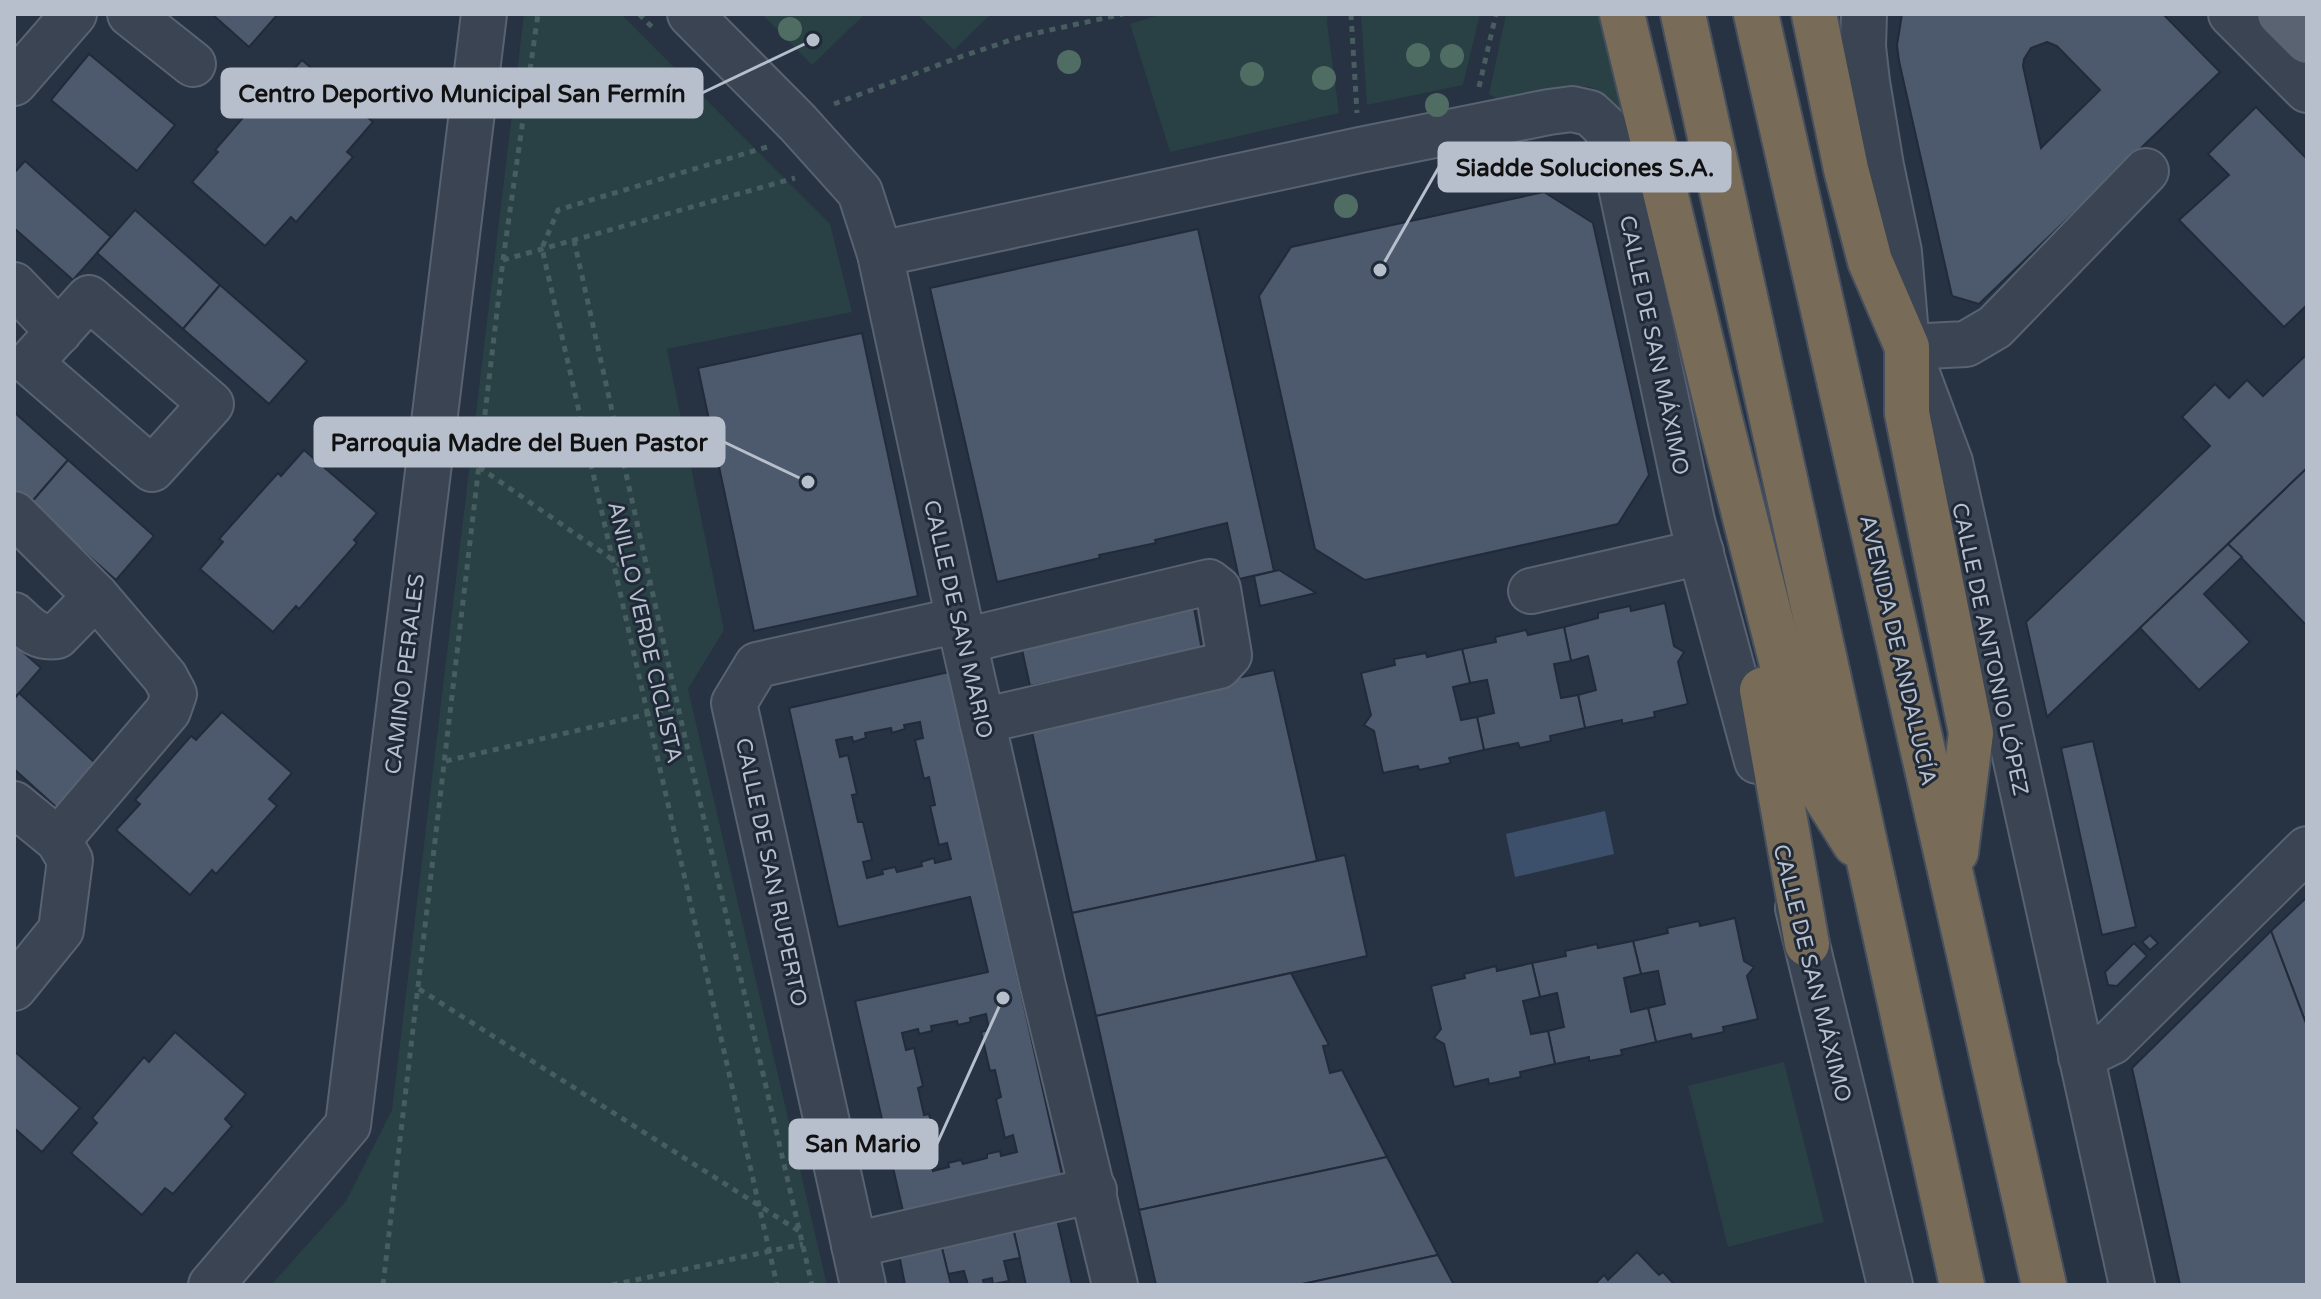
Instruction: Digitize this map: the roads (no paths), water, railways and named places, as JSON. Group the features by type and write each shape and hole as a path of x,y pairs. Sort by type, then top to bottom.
{"highway":[{"path":"1622,14 1809,771 1872,872"},
{"path":"1683,14 1962,1285"},
{"name":"AVENIDA DE ANDALUCÍA","path":"1756,14 2044,1285"},
{"path":"1814,14 1846,169 1870,261 1907,347 1907,413 1971,733 1952,886"},
{"path":"1721,423 1755,655 1807,944"}],"main road":[{"path":"2280,14 2307,41"}],"street":[{"path":"14,83 74,14"},
{"path":"130,14 193,64"},
{"name":"CAMINO PERALES","path":"211,1285 348,1125 484,14"},
{"name":"CALLE DE SAN MARIO","path":"690,14 798,123 860,192 880,254 961,630 1115,1285"},
{"name":"CALLE DE ANTONIO LÓPEZ","path":"1864,14 1863,47 1867,82 1899,252 1907,347 1950,462 2132,1285"},
{"path":"2231,14 2307,90"},
{"name":"CALLE DE SAN MÁXIMO","path":"880,254 1469,128 1572,109 1590,113 1604,126 1611,140 1701,552 1807,944 1880,1277"},
{"path":"1907,347 1966,344 1995,327 2146,171"},
{"path":"14,285 59,332"},
{"path":"14,514 96,596 165,677 174,694 168,711 58,840"},
{"path":"1531,591 1701,552"},
{"name":"CALLE DE SAN RUPERTO","path":"858,1265 734,703 757,665 961,630 1209,582 1218,589 1229,655 1219,666 982,721"},
{"path":"14,615 35,635 57,636 96,596"},
{"path":"14,804 58,840 70,860 61,930 14,988"},
{"path":"2081,1057 2112,1042 2307,849"},
{"path":"858,1265 1094,1190"}],"water":[{"path":"1605,811 1614,854 1515,877 1506,834"}],"place":[{"name":"Centro Deportivo Municipal San Fermín","path":"813,40"},
{"name":"Siadde Soluciones S.A.","path":"1380,270"},
{"name":"Parroquia Madre del Buen Pastor","path":"808,482"},
{"name":"San Mario","path":"1003,998"}]}
